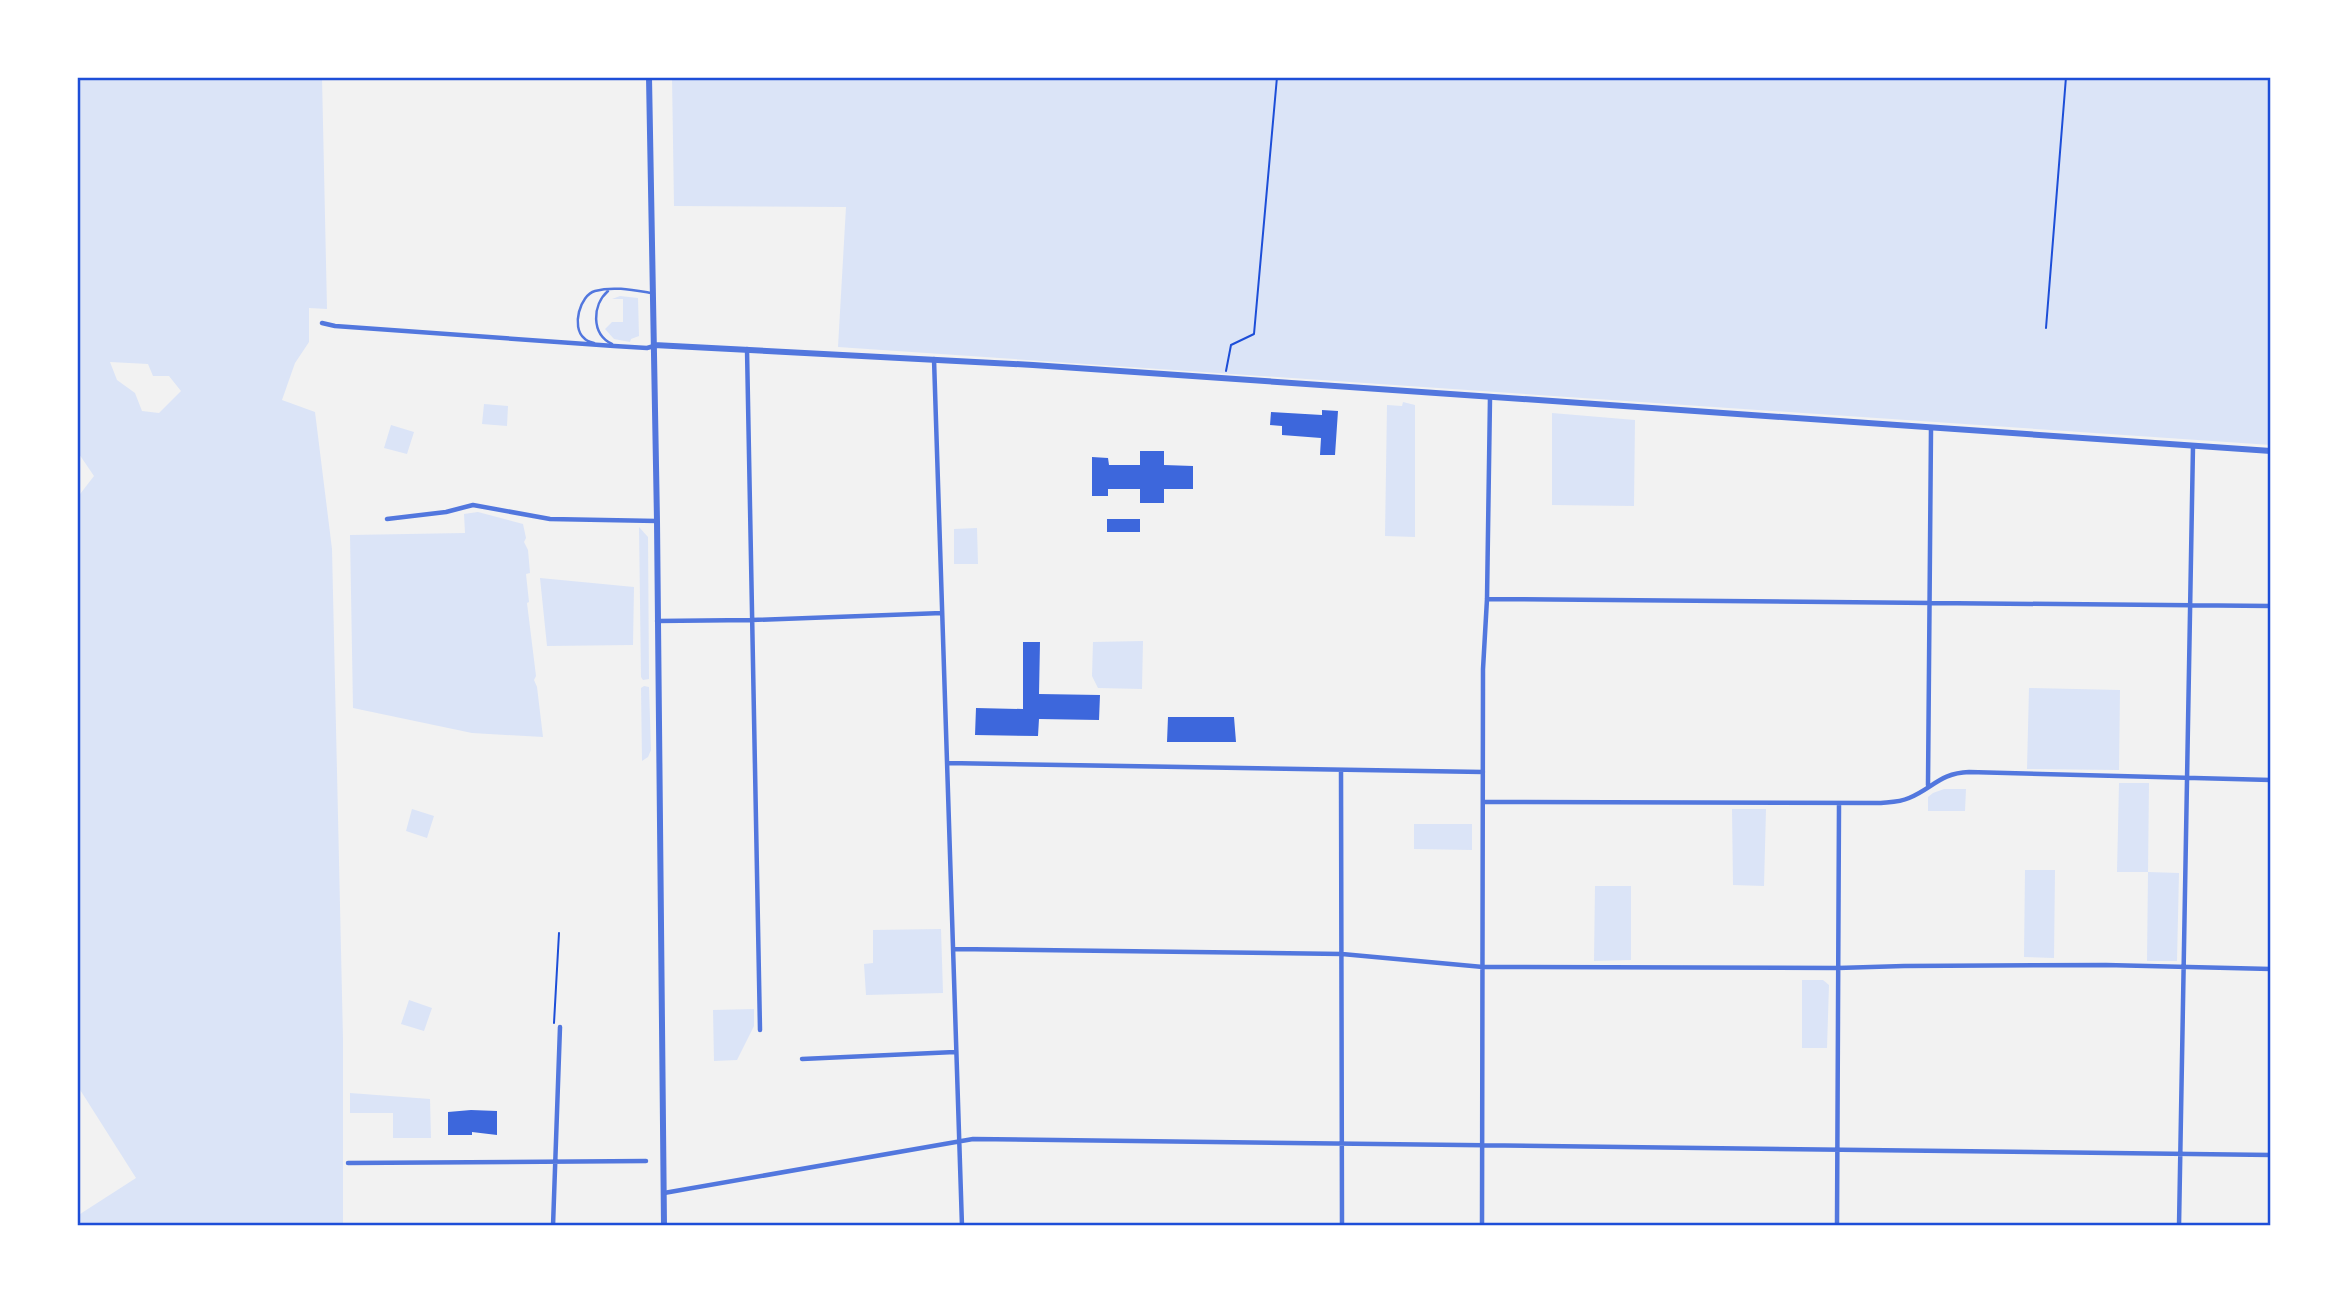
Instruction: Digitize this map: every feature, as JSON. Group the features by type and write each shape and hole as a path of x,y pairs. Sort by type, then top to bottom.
{"street":[{"path":"649,77 657,521 664,1226"},
{"path":"322,323 596,345 647,348 654,345 934,359 2271,451"},
{"path":"747,349 760,1030"},
{"path":"934,359 962,1226"},
{"path":"1482,1226 1483,669 1487,599 1490,398"},
{"path":"1928,786 1931,429"},
{"path":"2179,1226 2193,446"},
{"path":"387,519 446,512 473,505 550,519 657,521"},
{"path":"1487,599 2271,606"},
{"path":"657,621 942,613"},
{"path":"947,763 1483,772"},
{"path":"1341,770 1342,1226"},
{"path":"1483,802 1881,803 1905,800 1955,772 2271,780"},
{"path":"1837,1226 1839,803"},
{"path":"953,949 1342,954 1483,967 1838,968 1974,965 2271,969"},
{"path":"553,1226 560,1027"},
{"path":"802,1059 955,1052"},
{"path":"664,1193 958,1140 2271,1155"},
{"path":"348,1163 646,1161"}],"lane":[{"path":"596,345 583,338 579,331 581,306 585,296 594,291 611,289 654,294"},
{"path":"611,289 598,303 596,316 601,335 614,346"}],"path":[{"path":"1226,379 1231,345 1254,334 1277,77"},
{"path":"2046,328 2066,77"},
{"path":"559,933 553,1025 560,1027"}],"shaded area":[{"path":"77,77 322,77 327,309 309,308 309,342 295,363 282,400 315,412 332,549 343,1039 343,1226 77,1226 77,1216 136,1178 77,1085 77,498 94,476 77,451","holes":["110,362 148,364 153,376 169,376 181,391 159,413 142,411 135,393 117,380"]},
{"path":"672,77 2271,77 2271,445 838,347 846,207 674,206"},
{"path":"620,296 638,298 639,336 630,342 614,339 605,329 612,322 623,322 623,299 612,299"},
{"path":"1403,402 1415,405 1415,537 1385,536 1387,405 1402,406"},
{"path":"484,404 508,406 507,426 482,424"},
{"path":"1552,413 1635,420 1634,506 1552,505"},
{"path":"391,425 414,432 407,454 384,448"},
{"path":"478,512 523,524 530,573 526,574 527,603 536,676 534,680 543,737 472,733 353,708 350,535 465,533 464,514"},
{"path":"639,527 648,537 649,679 643,680 641,677"},
{"path":"977,528 978,564 954,564 954,529"},
{"path":"540,578 634,587 633,645 547,646"},
{"path":"1143,641 1142,689 1098,688 1092,676 1093,642"},
{"path":"649,687 651,750 648,757 642,761 641,688"},
{"path":"2029,688 2120,690 2119,770 2027,769"},
{"path":"2119,783 2149,783 2148,872 2117,872"},
{"path":"1944,789 1966,789 1965,811 1928,811 1928,797"},
{"path":"412,809 434,816 427,838 406,831"},
{"path":"1732,809 1766,809 1764,886 1733,885"},
{"path":"1414,824 1472,824 1472,850 1414,849"},
{"path":"2025,870 2055,870 2054,958 2024,957"},
{"path":"2148,872 2179,873 2177,961 2147,961"},
{"path":"1595,886 1631,886 1631,960 1594,961"},
{"path":"941,929 943,993 866,995 864,964 873,963 873,930"},
{"path":"1802,980 1823,980 1829,985 1827,1048 1802,1048"},
{"path":"409,1000 432,1008 424,1031 401,1024"},
{"path":"754,1009 754,1026 737,1060 714,1061 713,1010"},
{"path":"350,1093 430,1099 431,1138 393,1138 393,1113 350,1113"}],"building":[{"path":"1322,410 1338,411 1335,455 1320,455 1321,438 1282,435 1282,426 1270,425 1271,412 1322,415"},
{"path":"1140,451 1164,451 1164,465 1193,466 1193,489 1164,489 1164,503 1140,503 1140,489 1108,489 1108,496 1092,496 1092,457 1108,458 1109,465 1140,465"},
{"path":"1107,519 1140,519 1140,532 1107,532"},
{"path":"1023,642 1040,642 1039,694 1100,695 1099,720 1039,719 1038,736 975,735 976,708 1023,709"},
{"path":"1168,717 1234,717 1236,742 1167,742"},
{"path":"497,1111 497,1135 472,1132 472,1135 448,1135 448,1112"}]}
